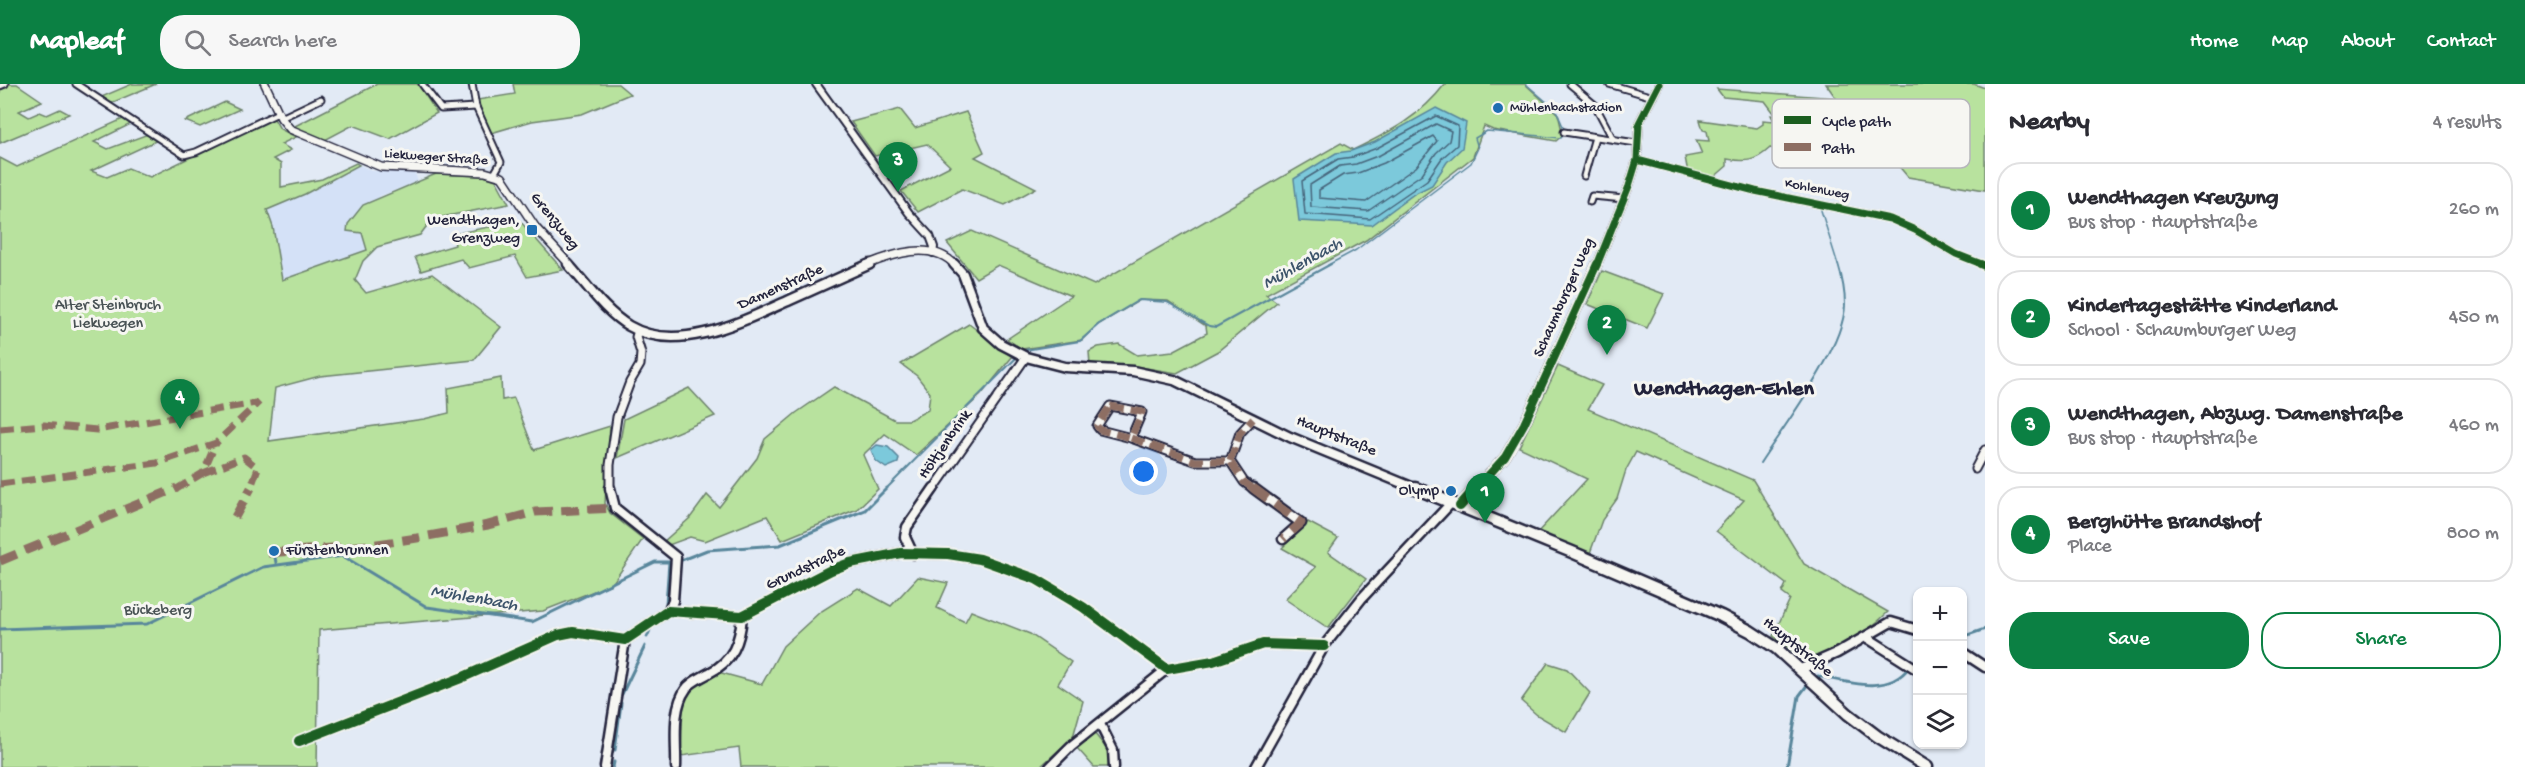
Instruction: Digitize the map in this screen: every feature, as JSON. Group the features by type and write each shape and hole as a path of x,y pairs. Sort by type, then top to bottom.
{"main road":[{"name":"Liekweger Straße","path":"265,84 285,125 298,133 381,167 494,174"},
{"name":"Grenzweg","path":"494,174 507,182 536,228 613,314 622,323 638,330"},
{"name":"Damenstraße","path":"638,330 671,336 710,333 751,318 892,254 933,253"},
{"name":"Hauptstraße","path":"933,253 951,261 958,267 983,328 1001,344 1026,357 1065,368 1155,374 1192,387 1290,437 1721,616 1750,631 1801,669 1848,714 1877,736 1927,767"}],"street":[{"path":"0,86 5,84"},
{"path":"76,84 184,154 196,152 321,99"},
{"path":"422,84 441,109 476,106"},
{"path":"472,84 476,106 501,162 494,174"},
{"path":"816,84 913,219 934,240 936,245 933,253"},
{"path":"1570,84 1595,105 1613,139"},
{"path":"1610,84 1653,98"},
{"name":"Schaumburger Weg","path":"1257,767 1324,646 1362,598 1505,457 1514,444 1578,309 1624,200 1637,160 1636,143 1639,123 1659,84"},
{"path":"1564,132 1636,143"},
{"path":"1584,176 1595,137"},
{"name":"Kohlenweg","path":"1637,160 1755,191 1890,219 1985,266"},
{"path":"1590,202 1592,196 1611,196 1624,200"},
{"path":"299,741 461,678 558,634 573,632 625,640 668,611 673,601 676,557 615,508 610,493 610,465 617,417 630,382 640,365 641,353 636,337 638,330"},
{"name":"Höltjenbrink","path":"913,554 905,537 907,527 1026,357"},
{"path":"1131,438 1142,412 1110,406 1097,426 1100,430 1131,438 1196,461 1230,461"},
{"path":"1230,461 1240,433 1253,419"},
{"path":"1975,469 1982,462 1985,450"},
{"path":"1230,461 1244,482 1301,523 1283,539"},
{"name":"Grundstraße","path":"742,616 831,570 850,563 885,555 948,554 980,559 1036,579 1083,607 1167,669"},
{"path":"668,611 742,616 737,649 729,660 691,684 680,701 676,767"},
{"path":"1801,669 1891,622 1913,629"},
{"path":"1866,637 1913,667"},
{"path":"605,767 625,640"},
{"path":"1050,767 1071,746 1167,669 1213,662 1263,644 1324,646"},
{"path":"1967,655 1985,667"},
{"path":"1100,724 1114,751 1116,760 1113,767"}],"shaded area":[{"path":"359,165 373,171 415,173 418,182 380,196 362,233 367,250 282,280 273,227 267,210 305,194"}],"green space":[{"path":"17,84 42,101 19,111 29,117 40,112 47,115 60,109 69,114 0,143 0,87"},
{"path":"132,84 156,84 109,104 99,98"},
{"path":"377,84 418,84 437,113 390,139 353,125 325,140 293,127"},
{"path":"513,84 618,84 630,94 582,114 532,121 491,133 477,100 515,94"},
{"path":"1445,84 1525,84 1558,114 1563,135 1556,141 1493,130 1484,126 1473,157 1366,240 1266,294 1277,302 1218,351 1177,373 1134,366 1090,365 1089,352 1098,347 1119,344 1137,355 1173,351 1207,333 1206,326 1168,301 1140,300 1096,326 1082,340 1022,349 1007,339 1071,296 998,265 976,278 947,243 972,231 1094,285 1341,143 1353,150 1392,130 1415,115"},
{"path":"1826,84 1974,84 1985,88 1985,190 1908,177 1900,168 1970,168 1970,99 1772,99 1772,110 1765,101 1723,97 1717,89 1836,98"},
{"path":"225,102 240,109 200,127 185,121"},
{"path":"900,109 915,128 966,112 984,152 975,157 1036,188 1005,205 962,189 918,212 901,191 950,166 927,144 875,156 851,122"},
{"name":"Bückeberg","path":"273,117 280,129 296,137 281,144 291,150 273,159 281,164 281,187 322,179 356,163 359,165 305,194 267,210 273,227 282,280 367,250 362,233 347,231 348,224 363,205 436,174 484,176 496,180 509,204 432,219 420,235 377,247 363,261 355,280 366,293 432,274 501,327 474,360 320,376 275,388 269,441 424,419 449,413 448,388 501,378 502,400 514,398 534,450 610,426 605,503 610,513 643,539 612,584 543,611 319,630 317,767 0,767 0,158 17,167 125,118 133,123 94,142 108,149 148,134 158,140 91,171 107,177 128,168 150,177"},
{"path":"1700,120 1757,128 1763,124 1763,120 1772,121 1772,148 1750,160 1727,159 1727,166 1712,179 1688,173 1685,157 1702,154 1696,140 1709,141 1707,131 1703,130"},
{"path":"520,221 563,270 527,277 515,256 469,268 461,259 421,271 415,257 455,245 453,234"},
{"path":"1602,271 1664,294 1647,328 1587,304"},
{"path":"969,324 1012,357 981,395 916,455 885,434 863,455 878,489 857,509 782,540 767,516 705,541 690,537 666,546 662,543 690,518 707,495 719,507 757,458 765,439 796,413 834,387 895,420 909,420 928,410 930,393 917,376 901,364"},
{"path":"1558,366 1602,385 1588,409 1753,480 1804,564 1888,612 1849,642 1804,660 1773,636 1790,599 1782,593 1786,584 1716,531 1744,500 1636,452 1626,470 1617,499 1602,520 1590,553 1538,532 1587,479 1519,447"},
{"path":"689,388 715,416 617,458 624,419"},
{"path":"1308,522 1338,538 1328,552 1366,579 1328,628 1285,599 1316,567 1282,548"},
{"path":"918,577 948,583 937,608 965,622 971,611 1030,634 1071,662 1058,684 1083,701 1073,737 1040,767 741,767 739,748 681,756 683,701 689,689 718,672 762,684 783,646 820,612 858,588 891,606"},
{"path":"1548,663 1567,669 1590,693 1566,732 1537,715 1521,701"},
{"path":"1095,734 1110,753 1108,767 1094,767 1076,747"}],"water":[{"path":"1436,108 1466,123 1462,148 1447,162 1432,185 1414,194 1372,225 1299,221 1294,179 1336,153 1351,151 1375,142"},
{"path":"877,445 888,447 899,458 898,463 886,468 876,461 871,450"}],"waterway":[{"name":"Mühlenbach","path":"1526,84 1556,110 1565,131"},
{"name":"Mühlenbach","path":"1328,265 1356,250 1471,163 1478,148 1475,138 1487,131 1561,138 1565,133"},
{"path":"1820,207 1838,265"},
{"name":"Mühlenbach","path":"1025,350 1080,341 1099,324 1139,300 1167,302 1209,326 1216,327 1331,264"},
{"path":"1760,463 1811,386 1835,343 1845,305 1838,264"},
{"name":"Mühlenbach","path":"885,490 1017,357"},
{"name":"Mühlenbach","path":"679,561 707,550 780,545 865,510 885,490"},
{"path":"274,551 276,563"},
{"name":"Mühlenbach","path":"0,629 147,624 263,567 343,556 427,607 532,622 655,562 669,562 666,604"},
{"path":"647,637 651,628 664,620"},
{"path":"1967,635 1985,629"},
{"path":"622,694 645,646"},
{"path":"1818,676 1867,685 1879,684 1901,676 1909,667"},
{"path":"1787,767 1799,696 1808,684"},
{"path":"615,750 621,703"},
{"path":"613,767 614,762"}],"marked path":[{"path":"0,484 157,463 216,443 259,402"},
{"path":"0,429 44,425 97,430 256,403"},
{"path":"1131,438 1142,412 1110,406 1097,426 1100,430 1131,438 1195,461 1230,461 1244,482 1301,523 1283,539"},
{"path":"1230,461 1240,433 1253,419"},
{"path":"0,561 174,490 203,473 216,443"},
{"path":"203,473 244,457 258,468 250,490 235,517"},
{"path":"268,553 371,545 417,538 488,525 535,512 615,508"}],"cycle path":[{"path":"1460,506 1505,457 1524,424 1592,277 1629,186 1637,160 1639,123 1659,84"},
{"path":"1637,160 1755,191 1890,219 1915,230 1956,254 1985,266"},
{"path":"299,741 461,678 558,635 573,632 625,640 668,611 742,616 831,570 850,563 901,553 948,554 980,559 1036,579 1083,607 1167,669 1213,661 1263,644 1324,646"}],"place":[{"name":"Mühlenbachstadion","path":"1498,108"},
{"name":"Wendthagen, Abzwg. Damenstraße","path":"898,192"},
{"name":"Wendthagen, Grenzweg","path":"532,230"},
{"name":"Kindertagestätte Kinderland","path":"1607,355"},
{"name":"Berghütte Brandshof","path":"180,429"},
{"name":"Olymp","path":"1451,491"},
{"name":"Wendthagen Kreuzung","path":"1485,523"},
{"name":"Fürstenbrunnen","path":"274,551"}],"district":[{"name":"Wendthagen-Ehlen","path":"1724,390"}],"park label":[{"name":"Alter Steinbruch Liekwegen","path":"108,315"}]}
